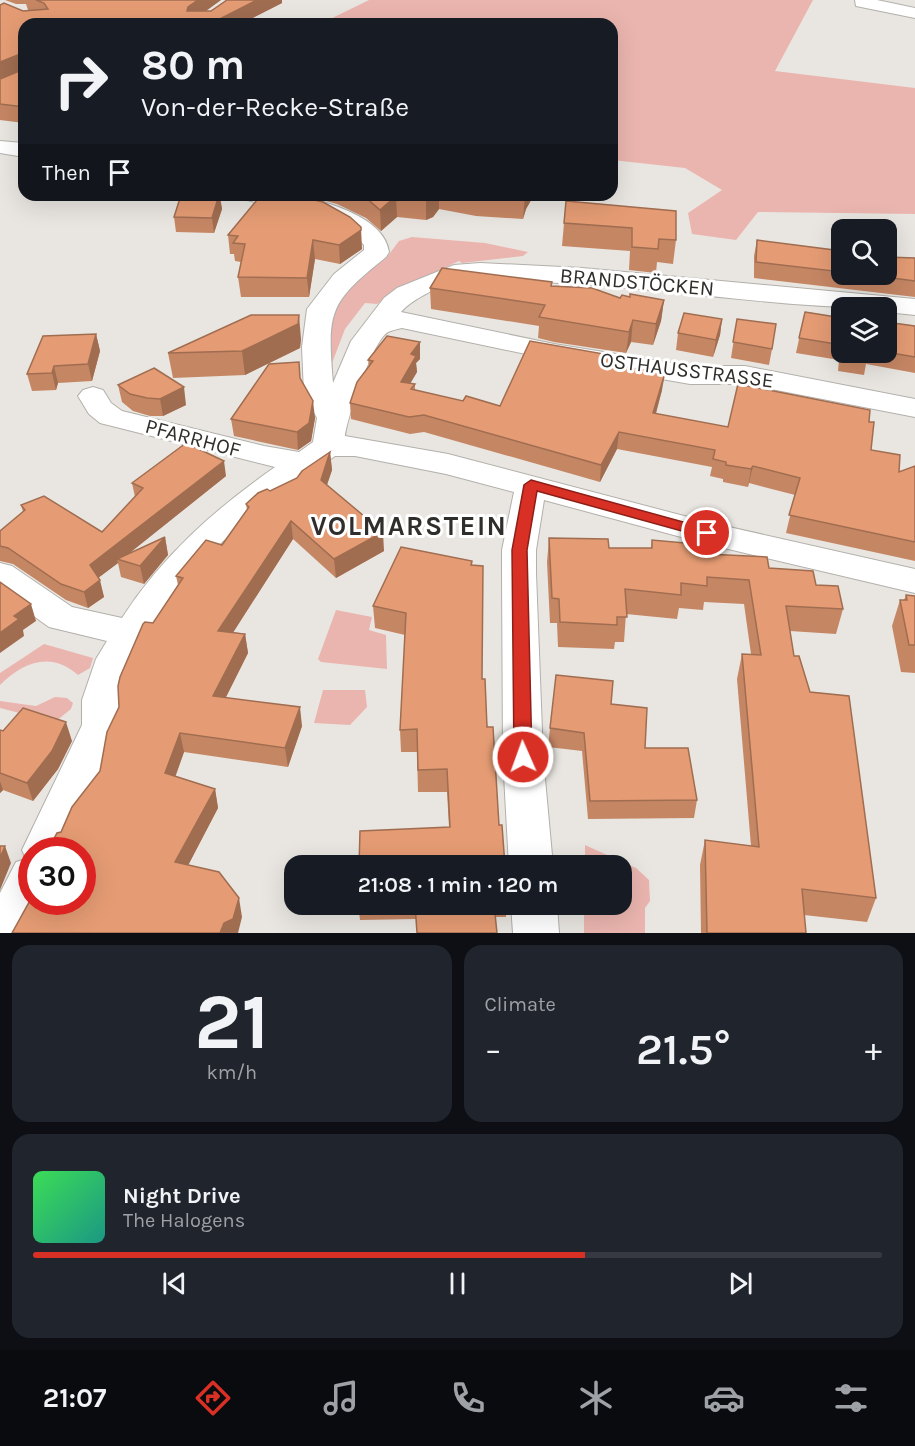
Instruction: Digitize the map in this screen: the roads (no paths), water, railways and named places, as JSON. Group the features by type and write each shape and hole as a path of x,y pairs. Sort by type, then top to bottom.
{"street":[{"path":"862,2 915,14"},
{"path":"0,147 18,149"},
{"path":"287,201 313,206 343,218 367,234 376,244 377,252 343,279 320,309 316,347 321,442"},
{"name":"BRANDSTÖCKEN","path":"378,326 393,304 406,294 454,273 480,271 582,276 915,307"},
{"name":"OSTHAUSSTRASSE","path":"378,326 402,320 554,352 690,375 746,375 915,408"},
{"path":"50,837 102,725 103,693 115,659 131,633 175,571 210,534 321,442 365,341 378,326"},
{"name":"PFARRHOF","path":"93,396 99,408 111,417 264,456 321,442 355,446 531,485 707,533 915,581"},
{"path":"530,855 523,757 519,561 531,485"},
{"path":"0,575 62,618 131,633"},
{"path":"3,933 18,904"},
{"path":"535,915 536,933"}],"district":[{"name":"VOLMARSTEIN","path":"409,526"}]}
